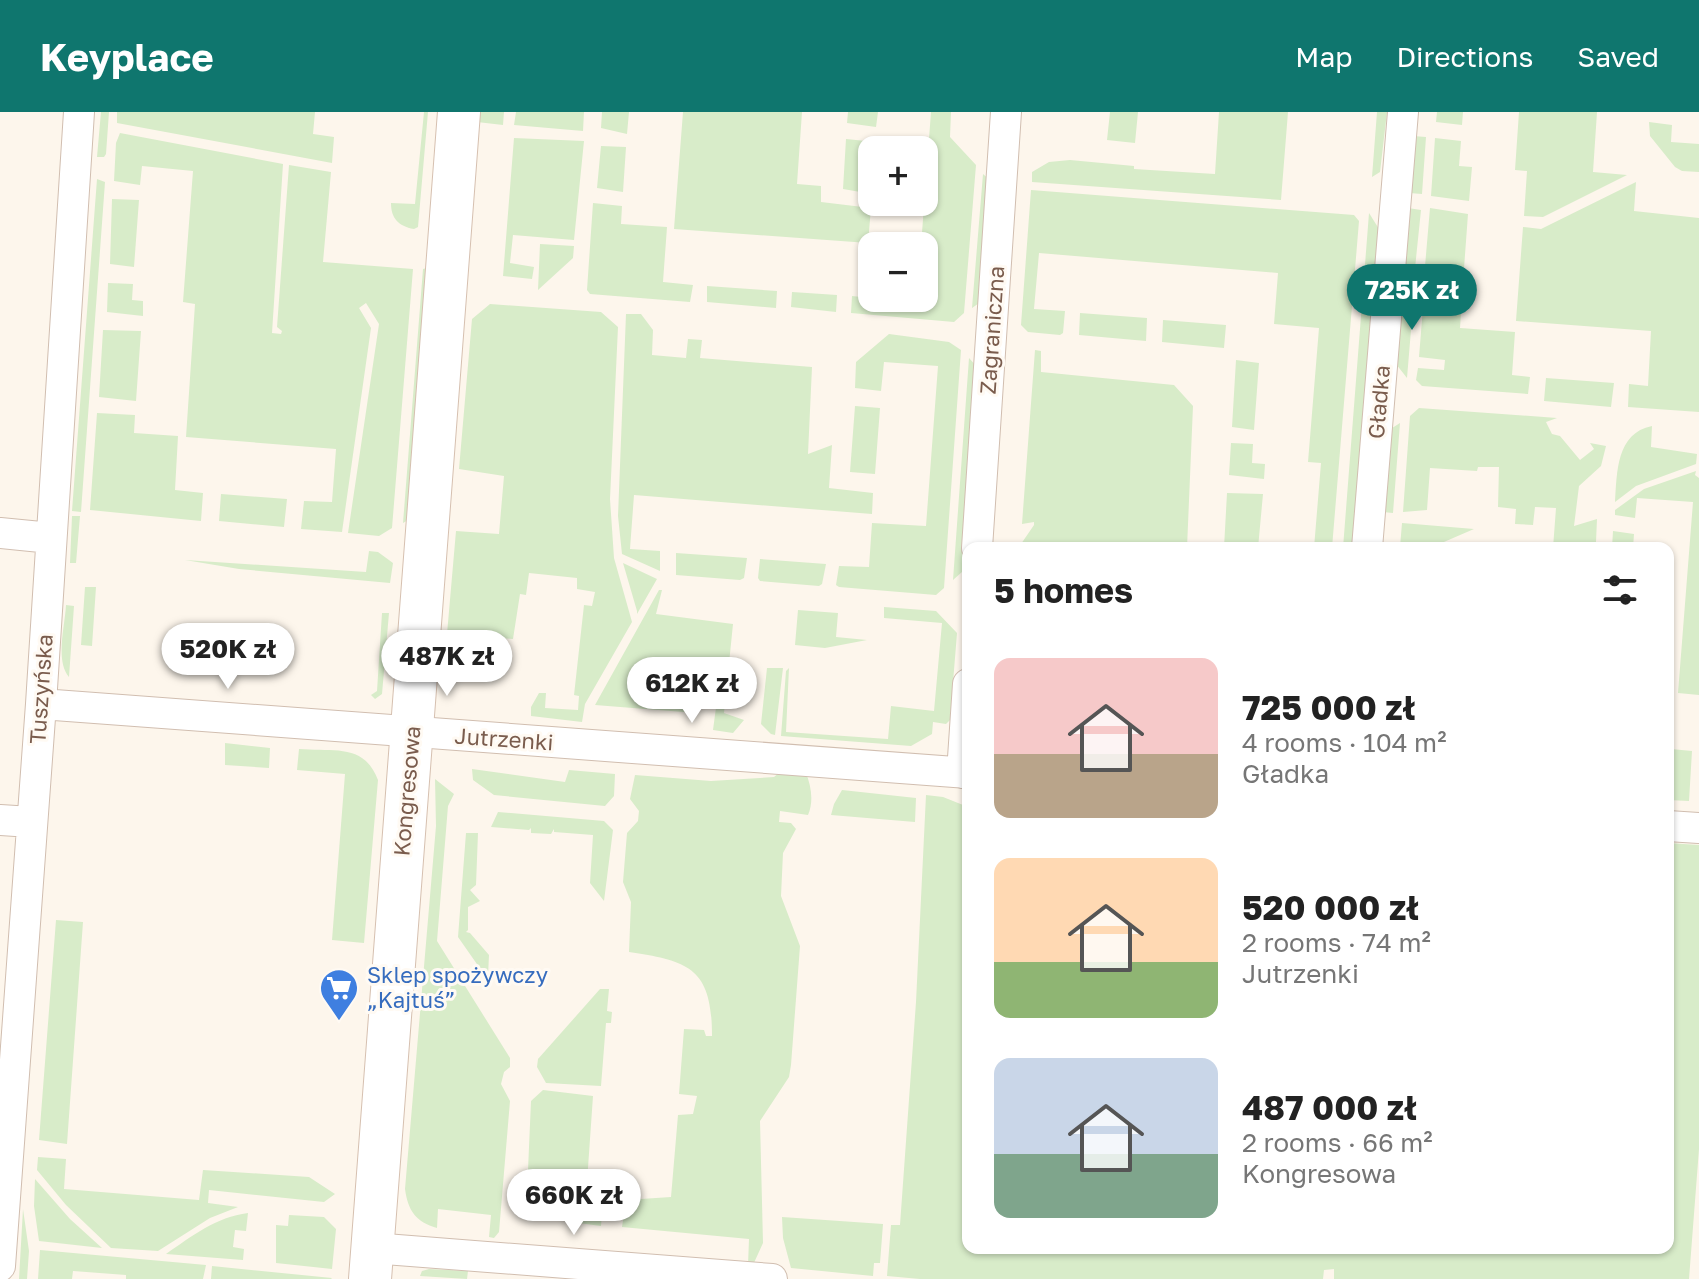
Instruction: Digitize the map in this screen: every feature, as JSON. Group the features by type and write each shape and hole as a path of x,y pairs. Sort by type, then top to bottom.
{"street":[{"name":"Tuszyńska","path":"0,1266 5,1114 41,704 79,112"},
{"name":"Kongresowa","path":"371,1264 459,112"},
{"name":"Zagraniczna","path":"977,542 1006,112"},
{"name":"Gładka","path":"1367,542 1403,112"},
{"path":"0,533 51,538"},
{"name":"Jutrzenki","path":"41,704 962,773"},
{"path":"0,820 31,822"},
{"path":"1674,826 1699,828"},
{"path":"371,1264 772,1279"}],"green space":[{"path":"101,112 109,112 106,154 97,157"},
{"path":"117,112 315,112 313,134 334,137 332,163 117,123"},
{"path":"424,112 428,112 418,227 414,229 396,220 391,203 415,204"},
{"path":"478,112 504,112 503,125 477,122"},
{"path":"516,112 584,112 583,131 514,125"},
{"path":"602,112 629,112 627,134 601,128"},
{"path":"683,112 802,112 797,184 821,186 821,202 858,206 858,216 870,216 869,232 858,232 858,242 674,229"},
{"path":"848,112 878,112 876,127 847,123"},
{"path":"931,112 951,112 950,137 976,165 964,313 954,322 851,313 852,296 858,297 858,312 938,312 938,232 922,232 923,216 938,216 938,136 929,136"},
{"path":"1110,112 1138,112 1135,143 1107,140"},
{"path":"1219,112 1288,112 1281,200 1032,182 1032,172 1049,162 1070,160 1134,166 1134,169 1215,174"},
{"path":"1377,112 1387,112 1380,172 1372,177"},
{"path":"1437,112 1463,112 1462,125 1436,122"},
{"path":"1519,112 1597,112 1593,172 1627,175 1543,217 1524,216 1527,171 1515,170"},
{"path":"1649,122 1672,125 1671,142 1699,144 1699,172 1682,171 1675,167 1650,136"},
{"path":"120,133 283,164 272,333 281,334 282,331 277,327 289,165 331,172 323,262 413,269 392,528 379,536 348,533 379,324 366,303 359,308 371,328 342,532 301,529 304,501 332,502 336,449 186,437 195,304 183,302 193,171 142,166 140,185 114,181 116,143"},
{"path":"1413,136 1426,137 1422,194 1409,193"},
{"path":"514,138 584,141 574,240 513,235 510,263 534,267 532,279 503,276"},
{"path":"1435,138 1461,141 1459,166 1472,167 1469,201 1431,196"},
{"path":"846,139 858,140 858,192 843,189"},
{"path":"601,146 626,147 623,192 597,188"},
{"path":"983,174 991,181 982,301 972,308"},
{"path":"97,179 105,182 81,512 72,511"},
{"path":"1636,182 1634,211 1699,218 1699,412 1628,407 1629,384 1648,386 1651,331 1516,321 1523,227 1541,229"},
{"path":"1031,190 1354,215 1359,221 1332,542 1314,542 1321,463 1308,462 1319,328 1274,324 1278,273 1039,253 1034,309 1065,311 1063,333 1028,332 1021,325"},
{"path":"112,199 139,200 134,267 110,264"},
{"path":"593,203 622,206 621,224 667,227 663,282 693,285 690,302 590,294 587,290"},
{"path":"1408,208 1421,210 1414,278 1401,276"},
{"path":"1430,208 1468,214 1463,282 1424,278"},
{"path":"1369,213 1379,229 1354,542 1343,542"},
{"path":"540,244 574,246 573,258 538,290"},
{"path":"427,268 410,519 403,523 423,269"},
{"path":"108,283 133,284 132,300 143,301 143,316 107,312"},
{"path":"707,286 777,291 776,308 707,302"},
{"path":"792,292 837,295 836,312 791,307"},
{"path":"1402,292 1414,294 1407,378 1396,364"},
{"path":"1424,295 1462,298 1460,328 1515,332 1512,375 1530,377 1528,394 1422,386 1416,380 1418,368 1444,370 1445,360 1419,357"},
{"path":"490,304 601,312 618,327 610,499 614,558 632,622 585,704 582,722 531,716 531,707 539,693 546,693 545,708 578,710 579,696 574,695 584,605 592,606 595,592 577,589 577,578 529,573 526,595 520,594 513,639 447,634 456,531 499,534 504,476 459,469 472,319"},
{"path":"1080,313 1147,318 1146,341 1079,335"},
{"path":"626,314 641,314 653,330 652,355 686,358 688,339 702,340 700,358 812,367 808,454 832,445 829,488 873,493 872,514 634,495 630,549 660,551 660,571 622,554 618,516"},
{"path":"1163,320 1226,325 1224,348 1162,342"},
{"path":"103,330 141,331 136,401 99,397"},
{"path":"889,334 949,342 961,350 944,588 936,595 836,585 839,566 869,567 872,523 926,526 938,366 884,362 881,391 855,388 856,362"},
{"path":"1035,350 1041,351 1041,372 1174,385 1193,406 1187,542 1022,542 1034,522 1022,524"},
{"path":"969,358 978,368 962,572 953,580"},
{"path":"1236,360 1259,363 1254,430 1232,427"},
{"path":"1546,378 1614,383 1611,407 1544,401"},
{"path":"855,406 880,408 875,474 850,472"},
{"path":"1419,408 1557,418 1546,422 1552,434 1560,436 1580,460 1594,449 1590,443 1606,446 1601,466 1579,486 1574,526 1597,519 1596,542 1553,542 1556,508 1535,507 1533,525 1515,524 1516,509 1498,507 1499,467 1478,467 1477,471 1430,468 1427,510 1403,512 1410,416"},
{"path":"97,413 135,415 134,433 178,436 175,490 203,493 201,521 90,510"},
{"path":"1400,423 1393,513 1383,512 1389,430"},
{"path":"1652,426 1651,447 1697,454 1696,464 1636,486 1615,502 1618,467 1625,445 1640,430"},
{"path":"1231,443 1253,444 1252,463 1265,464 1264,479 1229,475"},
{"path":"1696,471 1695,475 1699,478 1699,695 1678,693 1693,502 1637,498 1635,518 1615,515 1615,510 1644,489"},
{"path":"1227,493 1263,494 1259,542 1224,542"},
{"path":"221,494 287,499 284,527 219,521"},
{"path":"72,516 80,516 76,563 70,563"},
{"path":"1402,523 1474,529 1444,542 1400,542"},
{"path":"1613,531 1634,534 1633,542 1612,542"},
{"path":"369,551 378,552 393,563 390,583 239,569 185,560 366,572"},
{"path":"676,553 747,558 744,578 676,575"},
{"path":"760,559 826,564 822,584 760,581"},
{"path":"623,563 657,579 637,614 637,611"},
{"path":"85,587 96,587 92,646 81,645"},
{"path":"659,590 662,590 656,614 733,624 724,713 744,720 733,733 713,730 717,700 708,698 708,692 717,692 718,675 688,672 687,689 698,691 696,713 595,705"},
{"path":"66,605 74,606 69,677 62,662"},
{"path":"884,607 936,611 957,633 950,720 946,724 933,722 932,734 911,746 781,736 786,671 789,668 786,732 888,739 891,706 934,711 942,623 884,618"},
{"path":"798,610 838,613 836,637 867,640 825,648 795,645"},
{"path":"382,613 389,613 382,694 375,699 371,695 377,691"},
{"path":"767,668 783,668 775,735 761,724"},
{"path":"225,743 270,748 269,768 225,765"},
{"path":"299,749 336,750 356,755 365,760 378,780 364,943 332,940 345,774 297,770"},
{"path":"1674,749 1692,751 1689,801 1674,800"},
{"path":"472,769 565,782 569,770 615,774 614,796 605,806 494,795 473,780"},
{"path":"780,772 806,773 811,799 808,815 780,811 779,822 791,823 796,829 783,853 781,896 800,946 789,1077 760,1121 763,1243 753,1265 748,1265 749,1239 622,1227 626,1200 671,1197 678,1115 693,1114 697,1096 679,1094 684,1029 704,1030 706,1036 712,1036 707,995 702,982 693,972 667,959 629,952 631,902 623,882 627,833 638,821 639,811 630,799 635,775 711,781 774,777"},
{"path":"435,779 454,794 448,806 437,941 510,1058 510,1067 504,1072 501,1084 510,1101 499,1232 494,1238 489,1237 491,1215 438,1209 437,1228 418,1219 408,1204 405,1189 436,826"},
{"path":"842,790 916,798 915,822 831,815"},
{"path":"926,795 943,797 962,805 962,1254 1674,1254 1674,843 1699,845 1699,1149 1689,1279 1334,1279 1334,1269 1324,1270 1323,1279 920,1279 887,1276 891,1225 900,1225 916,1002"},
{"path":"498,812 604,821 613,830 604,901 590,883 593,835 554,832 554,829 551,834 531,833 531,828 491,827"},
{"path":"466,833 478,833 476,885 470,890 480,901 468,907 466,932 489,955 486,977 458,937"},
{"path":"56,920 83,922 67,1144 39,1140"},
{"path":"600,989 609,989 607,1011 612,1012 611,1023 606,1023 601,1086 546,1083 537,1067 538,1059"},
{"path":"543,1090 593,1096 587,1182 603,1201 601,1226 526,1216 531,1101"},
{"path":"38,1157 66,1159 64,1189 199,1200 203,1170 309,1177 335,1194 324,1202 209,1190 208,1203 238,1207 210,1218 158,1251 111,1248 66,1205 37,1170"},
{"path":"35,1179 70,1219 102,1248 39,1241 34,1206"},
{"path":"23,1209 29,1251 27,1279 19,1279"},
{"path":"248,1213 246,1231 235,1230 233,1247 244,1249 243,1260 166,1254 215,1223"},
{"path":"289,1215 324,1217 336,1229 332,1269 276,1263 276,1225 288,1226"},
{"path":"782,1217 883,1224 880,1263 874,1263 873,1276 791,1268 783,1238"},
{"path":"40,1250 206,1265 203,1279 126,1279 126,1275 73,1271 72,1279 38,1279"},
{"path":"212,1266 332,1278 211,1279"},
{"path":"422,1271 468,1271 467,1279 420,1276"}],"place":[{"name":"Sklep spożywczy „Kajtuś”","path":"339,1022"}]}
